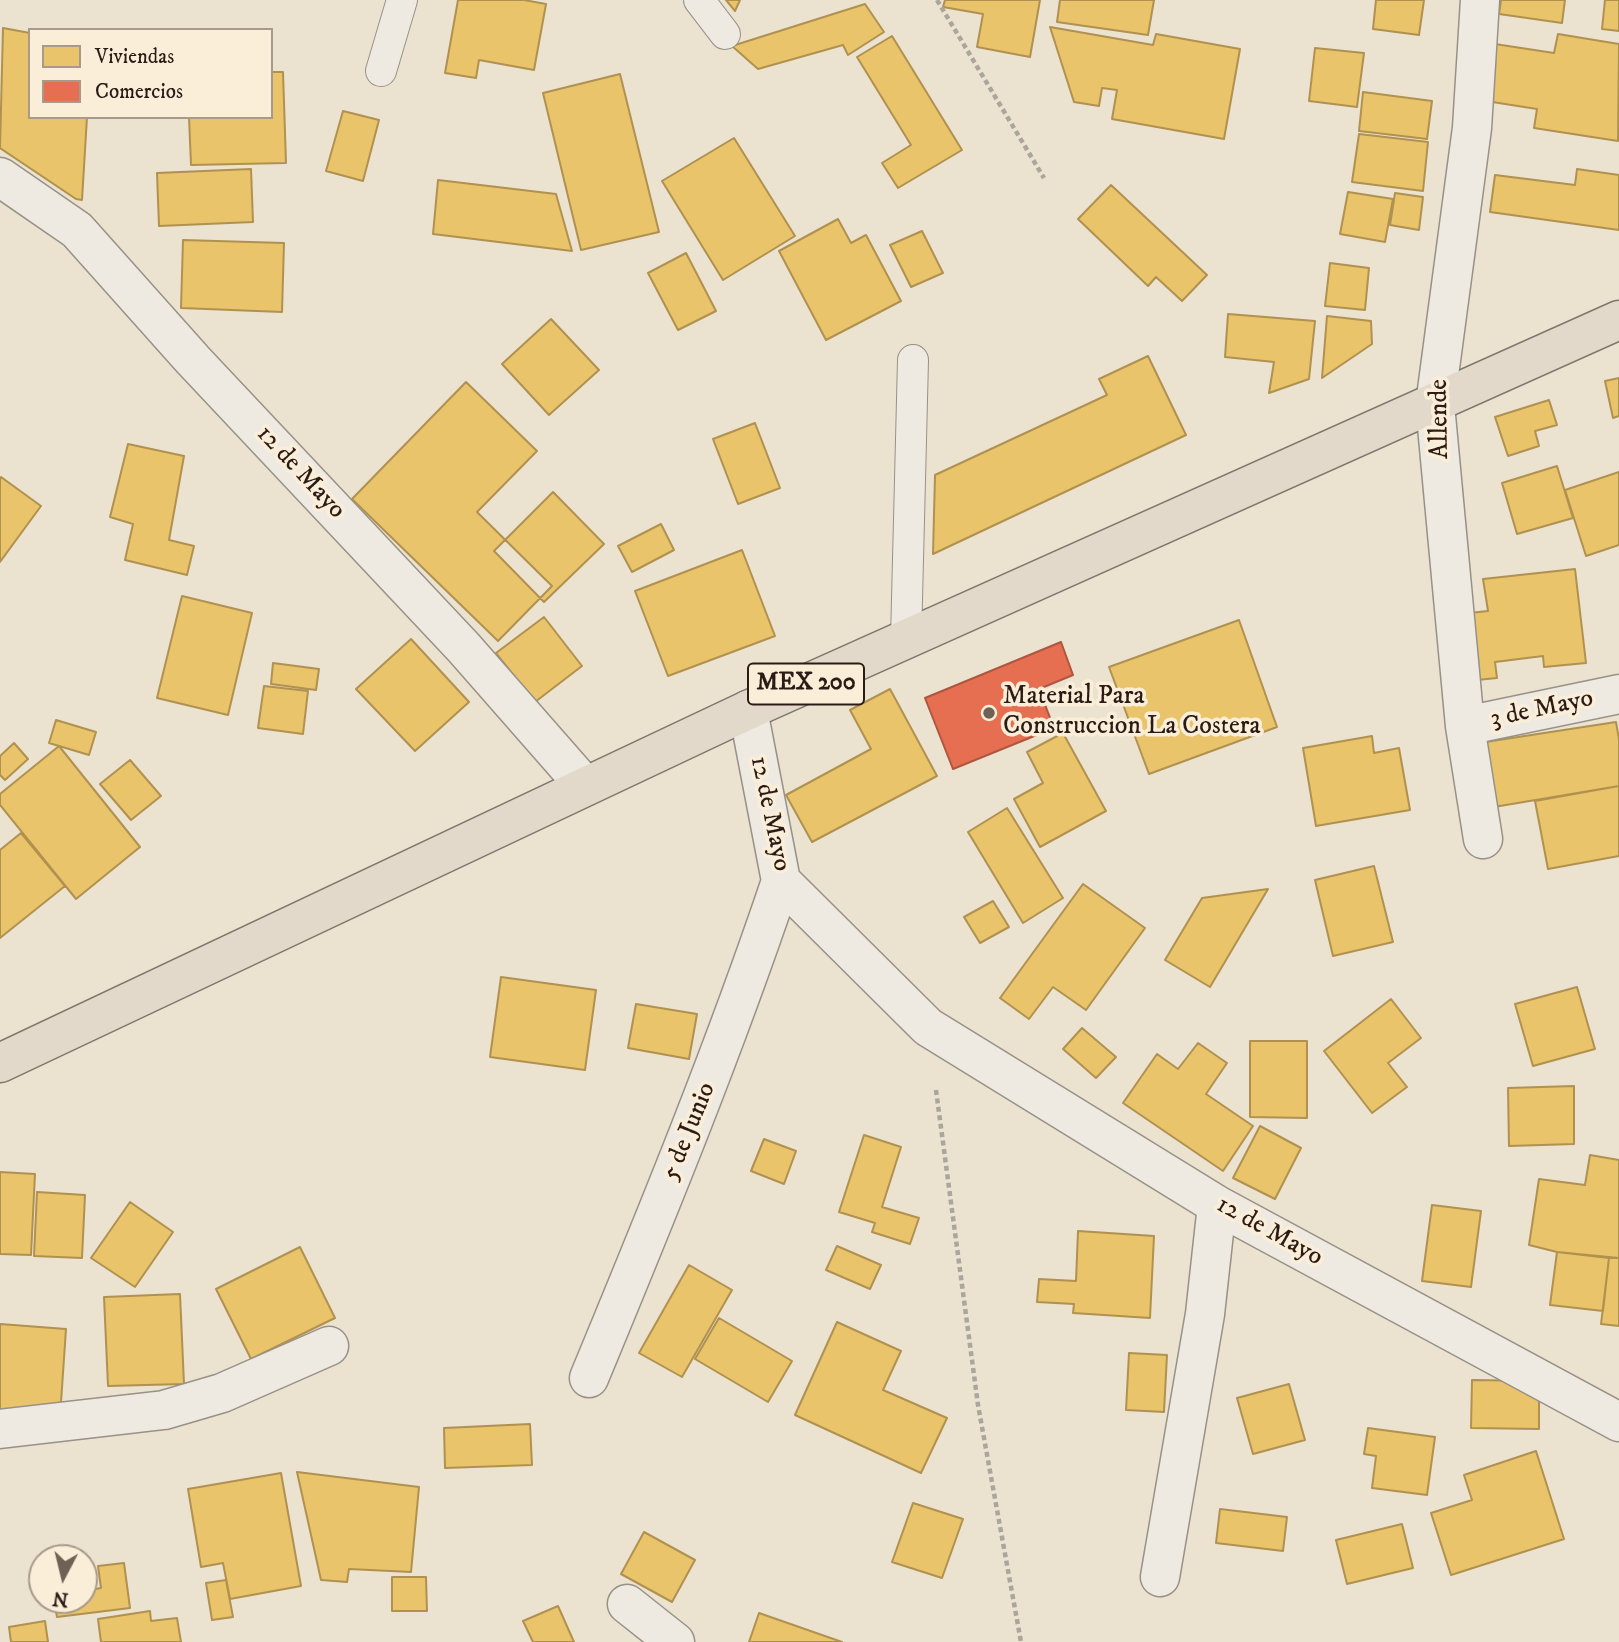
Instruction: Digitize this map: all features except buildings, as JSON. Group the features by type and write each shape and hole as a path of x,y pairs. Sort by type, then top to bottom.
{"highway":[{"name":"MEX 200","path":"0,1063 748,710 1435,405 1619,320"}],"street":[{"name":"Allende","path":"1480,0 1472,128 1435,405 1465,726 1483,839"},
{"name":"12 de Mayo","path":"0,177 77,230 193,360 464,648 585,786"},
{"name":"3 de Mayo","path":"1465,726 1619,694"},
{"name":"12 de Mayo","path":"748,710 781,881 928,1027 1217,1205 1619,1422"},
{"name":"5 de Junio","path":"589,1378 698,1114 740,1003 781,881"},
{"path":"1160,1577 1205,1314 1217,1205"},
{"path":"0,1429 164,1410 222,1393 329,1346"},
{"path":"627,1604 674,1642"}],"lane":[{"path":"380,71 402,0"},
{"path":"699,0 724,34"},
{"path":"906,639 912,360"}],"path":[{"path":"937,0 1044,178"},
{"path":"928,1027 978,1405 1021,1642"}],"place":[{"name":"Material Para Construccion La Costera","path":"989,713"}]}
